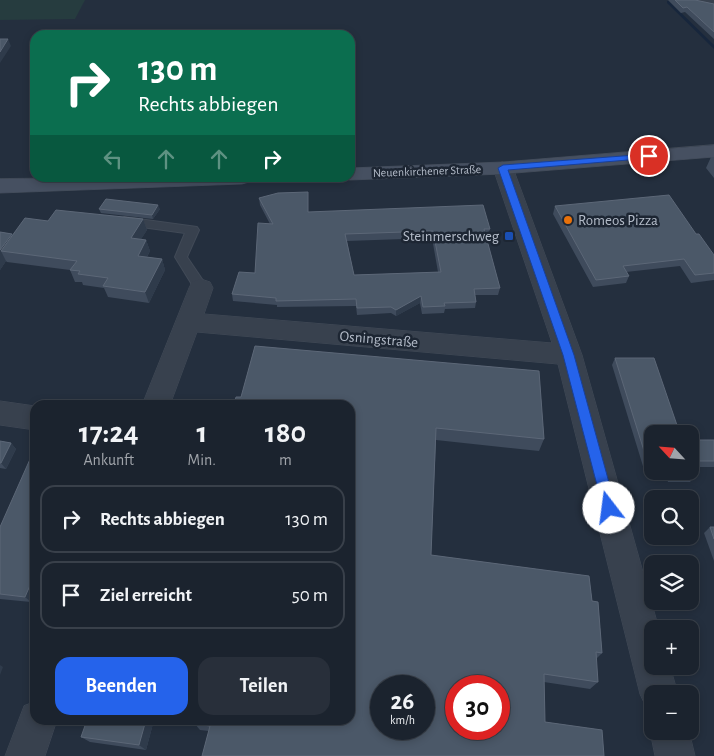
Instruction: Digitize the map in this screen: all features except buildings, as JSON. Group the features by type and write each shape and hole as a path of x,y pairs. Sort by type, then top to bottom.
{"main road":[{"name":"Neuenkirchener Straße","path":"355,174 503,168 714,151"},
{"path":"0,186 121,182"}],"street":[{"path":"696,0 714,3"},
{"path":"503,168 569,355 657,685"},
{"path":"158,400 201,288"},
{"name":"Osningstraße","path":"188,322 569,355"},
{"path":"0,413 30,417"},
{"path":"25,756 36,725"},
{"path":"671,740 675,756"}],"lane":[{"path":"114,220 193,230 181,257 201,288"}],"green space":[{"path":"0,0 85,0 75,19 0,20"}],"waterway":[{"path":"668,2 714,48"}],"place":[{"name":"Romeos Pizza","path":"568,220"},
{"name":"Steinmerschweg","path":"509,236"}],"route":[{"path":"609,508 569,355 503,168 649,156"}]}
